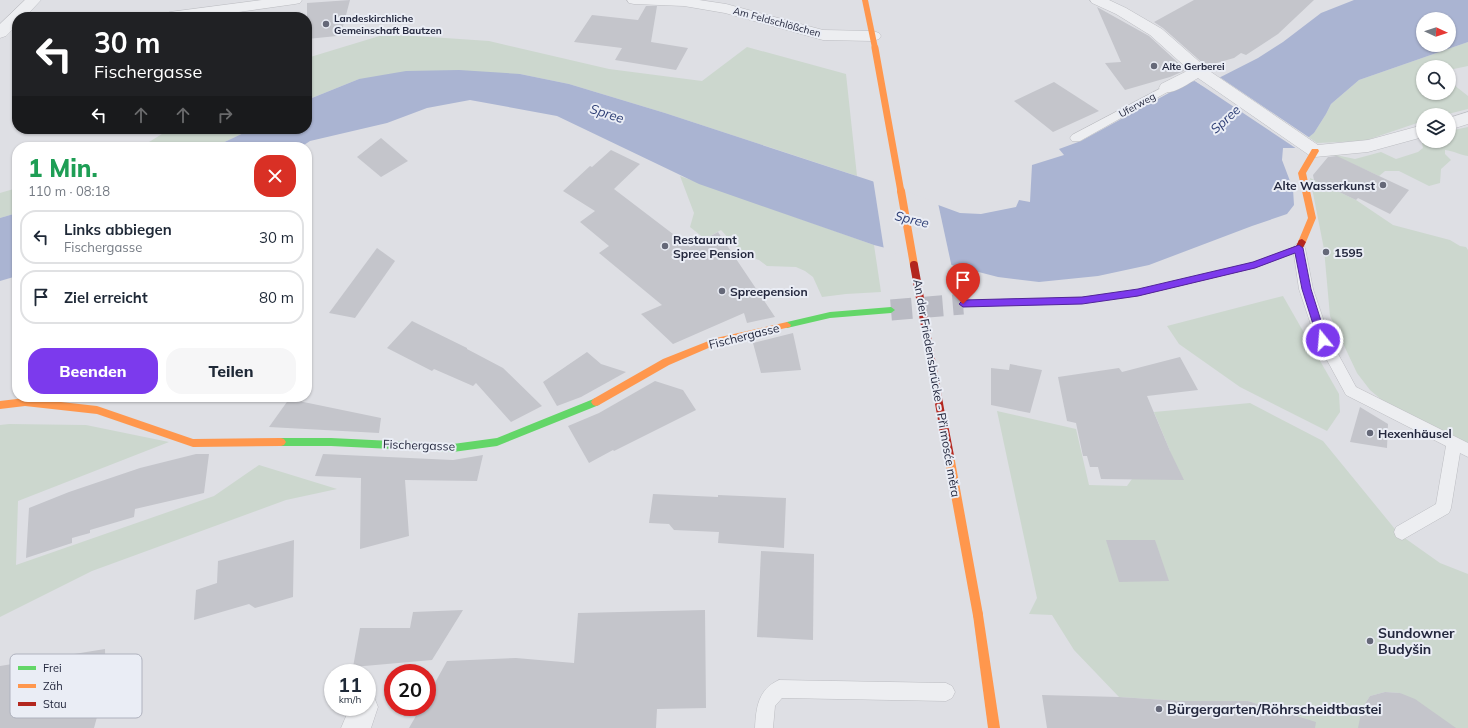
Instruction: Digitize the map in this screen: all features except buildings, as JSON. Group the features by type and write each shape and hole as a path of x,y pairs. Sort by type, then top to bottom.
{"street":[{"path":"22,12 34,0"},
{"path":"207,12 295,0"},
{"name":"Am Feldschlößchen","path":"634,0 684,2 726,9 823,35 874,42"},
{"name":"An der Friedensbrücke - Při mosće měra","path":"865,0 874,42 978,615 994,728"},
{"path":"1097,0 1156,32 1202,74 1309,147 1368,146 1416,133"},
{"path":"0,33 12,21"},
{"path":"0,36 12,35"},
{"name":"Uferweg","path":"1167,88 1202,74"},
{"path":"1456,122 1468,118"},
{"path":"963,304 1082,300 1138,293 1255,265 1299,248 1312,218 1302,173 1309,147"},
{"name":"Fischergasse","path":"0,405 25,402 97,410 193,443 331,442 453,448 497,442 590,405 666,362 719,340 830,315 891,310"},
{"path":"356,728 361,716"}],"lane":[{"name":"Uferweg","path":"1076,138 1167,88"},
{"path":"1299,248 1306,289 1323,340 1351,390 1461,447 1443,508 1402,532"},
{"path":"764,728 766,706 771,694 779,689 946,692"}],"shaded area":[{"path":"386,34 489,41 609,69 702,81 747,47 846,74 857,176 665,113 569,84 520,74 359,79 312,98 312,56"},
{"path":"1468,42 1468,66 1456,69 1456,60 1416,60 1439,52 1456,52 1456,46"},
{"path":"1416,60 1416,100 1456,100 1456,87 1468,96 1468,109 1456,112 1456,108 1416,108 1416,123 1364,141 1317,143 1308,137 1314,133 1331,104 1359,80"},
{"path":"1468,127 1468,156 1445,150 1445,154 1451,160 1441,169 1440,183 1429,186 1399,171 1385,171 1379,176 1331,154 1355,159 1381,152 1396,159 1418,152 1423,148 1456,148 1456,130"},
{"path":"162,134 241,134 225,142 149,142"},
{"path":"680,176 874,245 881,292 822,297 813,277 805,271 796,267 767,266 759,260 743,254 721,230 705,239 690,227 694,213"},
{"path":"1310,178 1356,200 1393,225 1450,240 1460,246 1466,247 1468,250 1468,443 1383,401 1370,390 1357,373 1330,316 1324,249"},
{"path":"12,189 12,214 0,218 0,193"},
{"path":"1283,296 1339,394 1340,412 1327,431 1240,387 1179,344 1167,326"},
{"path":"1250,403 1323,441 1399,534 1440,563 1468,574 1468,728 1445,728 1400,693 1385,692 1370,696 1362,708 1362,728 1310,728 1290,714 1248,701 1181,701 1119,697 1074,650 1052,615 1029,614 1037,598 997,411 1076,429 1089,485 1127,486 1151,452 1170,451 1154,412"},
{"path":"0,425 86,425 169,442 18,501 16,565 214,496 259,465 337,489 286,500 92,571 0,617"}],"water":[{"name":"Spree","path":"1354,0 1468,0 1468,42 1456,46 1456,12 1416,12 1416,52 1439,52 1359,80 1331,104 1314,133 1295,148 1283,148 1282,160 1293,189 1294,205 1287,214 1149,265 1098,276 1039,282 998,277 874,245 699,184 557,116 470,100 427,108 387,123 308,142 225,142 241,134 312,134 312,98 359,79 406,71 459,70 520,74 569,84 665,113 881,184 960,213 981,214 1016,207 1019,200 1030,202 1032,165 1064,155 1059,149 1081,141 1189,82 1195,81 1203,86 1258,58 1283,42 1321,13"},
{"path":"12,214 12,277 0,281 0,218"}],"pier":[{"path":"1218,76 1310,138 1297,149 1195,81 1197,80 1203,84"},
{"path":"873,179 938,203 952,268 884,250"}],"tunnel":[{"path":"891,310 963,304"}],"traffic: fast":[{"path":"787,325 830,315 891,310"},
{"path":"281,442 331,442 453,448 497,442 596,402"}],"traffic: slow":[{"path":"865,0 875,48"},
{"path":"875,48 914,265"},
{"path":"1302,242 1312,218 1302,173 1315,151"},
{"path":"596,402 666,362 719,340 787,325"},
{"path":"0,405 25,402 97,410 193,443 281,442"},
{"path":"949,456 978,615"},
{"path":"978,615 994,728"}],"traffic: jam":[{"path":"963,304 1082,300 1138,293 1255,265 1299,248 1302,242"},
{"path":"914,265 949,456"}],"place":[{"name":"Landeskirchliche Gemeinschaft Bautzen","path":"326,24"},
{"name":"Alte Gerberei","path":"1154,66"},
{"name":"Alte Wasserkunst","path":"1383,185"},
{"name":"Restaurant Spree Pension","path":"665,246"},
{"name":"1595","path":"1326,252"},
{"name":"Spreepension","path":"722,291"},
{"name":"Hexenhäusel","path":"1370,433"},
{"name":"Sundowner Budyšin","path":"1370,641"},
{"name":"Bürgergarten/Röhrscheidtbastei","path":"1159,709"}],"route":[{"path":"963,304 978,302 1082,300 1138,293 1255,265 1299,248 1306,289 1323,340"}]}
